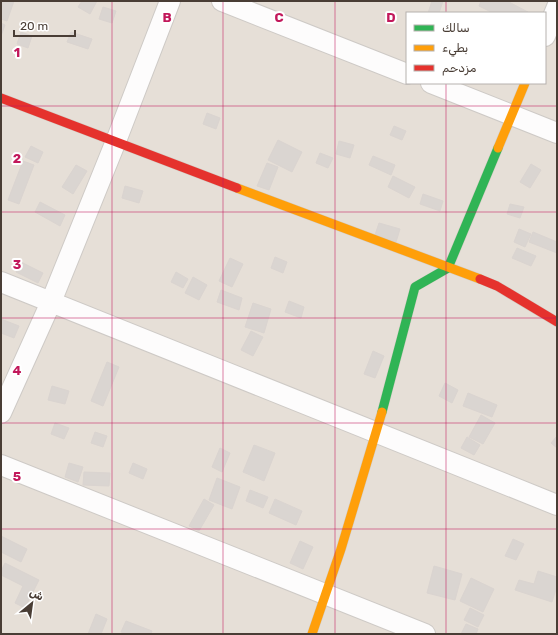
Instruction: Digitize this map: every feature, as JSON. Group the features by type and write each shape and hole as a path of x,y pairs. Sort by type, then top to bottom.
{"street":[{"path":"1,413 51,302 116,141 170,1"},
{"path":"222,1 406,74"},
{"path":"546,34 557,7"},
{"path":"434,84 557,133"},
{"path":"312,634 327,595 376,433 414,287 448,268 525,84"},
{"path":"1,98 497,286 557,322"},
{"path":"1,282 557,505"},
{"path":"1,465 425,634"}],"shaded area":[{"path":"1,1 557,1 557,634 1,634"}],"building":[{"path":"1,1 14,1 7,21 1,19"},
{"path":"82,1 97,1 90,14 78,7"},
{"path":"432,1 443,1 439,12 428,12"},
{"path":"481,1 507,1 528,12 491,12 479,6"},
{"path":"103,7 116,11 112,23 99,19"},
{"path":"1,23 5,25 1,36"},
{"path":"21,32 32,36 28,48 17,44"},
{"path":"71,32 92,39 88,49 67,42"},
{"path":"207,113 220,118 216,129 203,124"},
{"path":"394,126 406,131 402,140 390,135"},
{"path":"278,140 302,152 292,172 268,160"},
{"path":"339,141 354,145 350,158 336,154"},
{"path":"31,146 43,152 38,163 25,157"},
{"path":"320,153 333,158 328,168 316,163"},
{"path":"373,156 395,165 391,175 369,165"},
{"path":"23,161 34,165 19,204 8,200"},
{"path":"267,163 278,167 269,190 257,186"},
{"path":"531,164 541,170 530,188 520,182"},
{"path":"76,165 87,171 73,194 62,187"},
{"path":"393,176 415,187 409,198 388,187"},
{"path":"125,186 143,191 139,203 122,198"},
{"path":"423,194 443,201 440,211 420,204"},
{"path":"40,202 65,215 60,226 35,212"},
{"path":"510,204 524,207 520,218 507,214"},
{"path":"379,223 400,229 396,242 375,235"},
{"path":"519,229 531,234 525,247 514,242"},
{"path":"533,232 557,242 557,253 529,242"},
{"path":"517,248 536,256 531,266 512,258"},
{"path":"275,257 287,262 283,273 271,268"},
{"path":"230,258 243,264 232,287 219,281"},
{"path":"21,262 43,273 38,283 16,272"},
{"path":"176,272 188,279 183,288 171,282"},
{"path":"193,277 207,285 199,300 185,293"},
{"path":"221,290 242,298 239,310 217,302"},
{"path":"289,301 304,307 301,318 285,312"},
{"path":"253,303 271,309 264,333 245,327"},
{"path":"1,319 19,326 14,338 1,333"},
{"path":"251,331 263,337 253,356 241,350"},
{"path":"373,351 384,356 375,378 364,374"},
{"path":"107,362 119,367 103,406 91,401"},
{"path":"445,383 458,390 452,403 439,396"},
{"path":"52,386 69,391 65,404 48,400"},
{"path":"468,393 497,405 492,417 463,406"},
{"path":"481,415 495,423 483,444 469,437"},
{"path":"55,423 69,428 64,439 51,434"},
{"path":"95,432 107,436 103,447 91,443"},
{"path":"557,436 557,448 551,443"},
{"path":"467,437 480,445 474,455 461,448"},
{"path":"254,445 275,453 264,481 243,472"},
{"path":"220,448 230,453 222,472 212,467"},
{"path":"69,463 83,467 78,482 65,477"},
{"path":"133,463 147,469 143,479 129,473"},
{"path":"84,472 110,473 109,486 83,485"},
{"path":"217,478 240,487 232,509 209,500"},
{"path":"250,490 268,497 263,508 246,501"},
{"path":"204,499 214,505 199,531 189,526"},
{"path":"275,499 302,511 296,525 269,513"},
{"path":"1,536 27,549 21,562 1,552"},
{"path":"513,539 524,544 516,560 505,556"},
{"path":"300,541 313,547 303,569 290,563"},
{"path":"5,563 39,580 25,608 15,603 23,586 1,575 1,571"},
{"path":"434,566 462,574 455,600 427,593"},
{"path":"538,571 557,577 557,586 552,602 515,590 519,580 534,584"},
{"path":"471,578 494,589 483,612 460,601"},
{"path":"470,608 484,615 478,627 464,620"},
{"path":"96,614 107,619 101,634 88,634"},
{"path":"126,621 152,631 151,634 127,634 121,632"},
{"path":"466,624 478,629 476,634 461,634"}],"traffic: fast":[{"path":"382,412 415,287 448,268 498,148"}],"traffic: slow":[{"path":"498,148 525,84"},
{"path":"237,188 480,279"},
{"path":"312,634 341,549 382,412"}],"traffic: jam":[{"path":"1,98 237,188"},
{"path":"480,279 497,286 557,322"}]}
